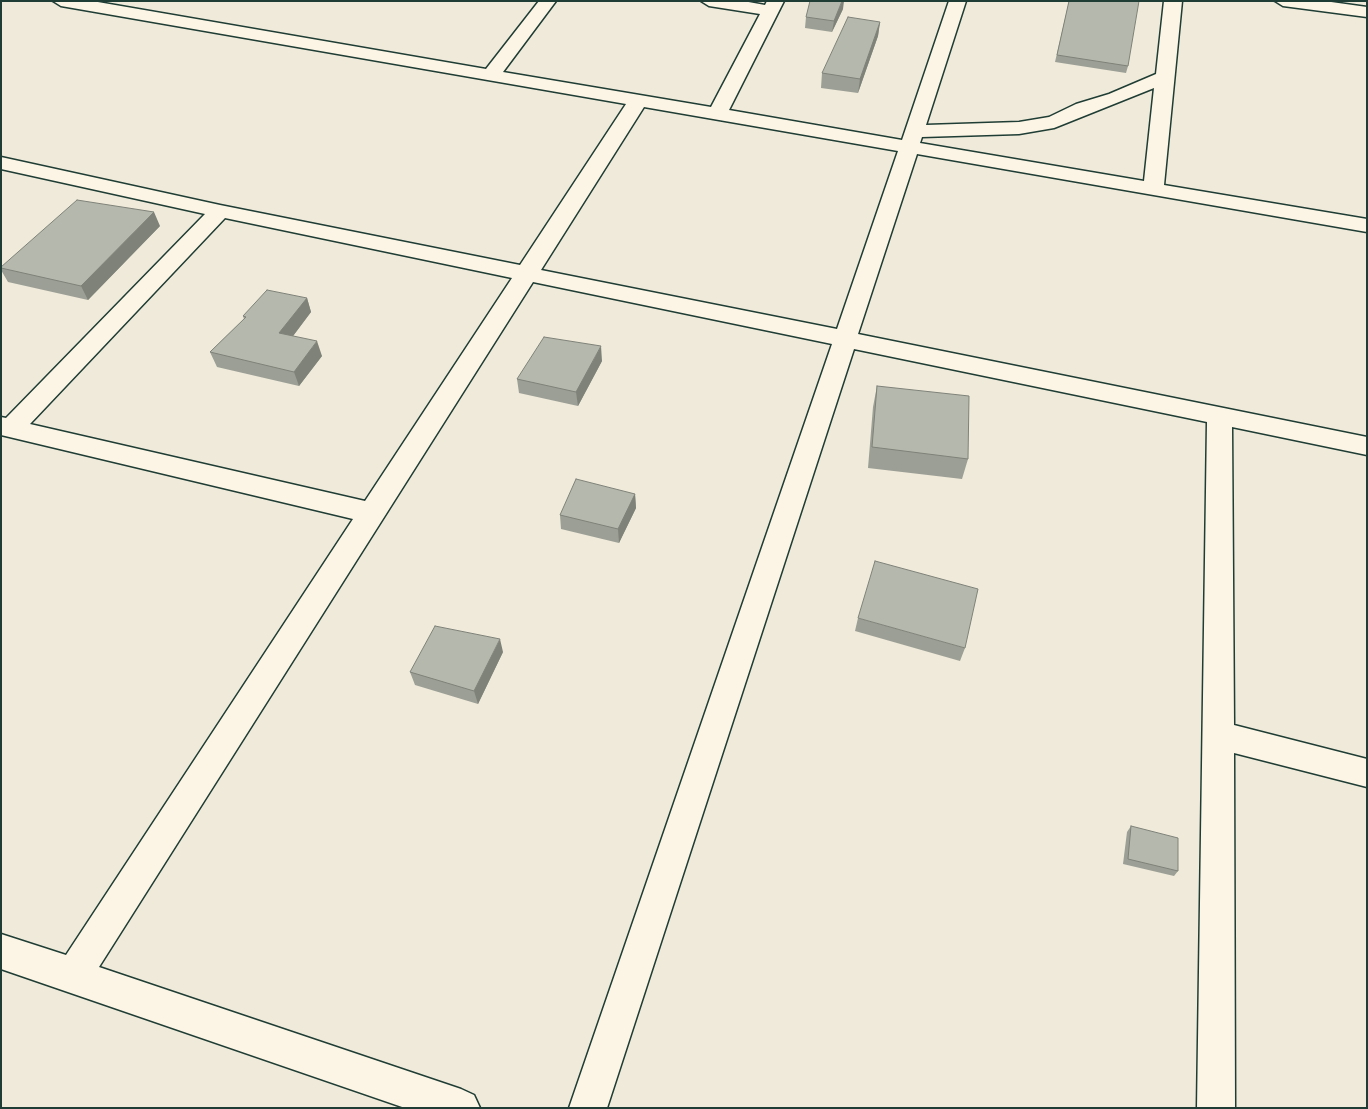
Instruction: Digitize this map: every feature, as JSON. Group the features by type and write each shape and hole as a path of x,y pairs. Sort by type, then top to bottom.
{"street":[{"path":"61,1 717,114 912,139 1153,189 1367,226"},
{"path":"491,75 548,1"},
{"path":"709,1 774,6 717,114"},
{"path":"588,1108 958,1"},
{"path":"1153,189 1173,1"},
{"path":"1283,1 1367,12"},
{"path":"912,139 1019,128 1054,122 1084,108 1116,98 1165,77"},
{"path":"73,976 638,101"},
{"path":"1,163 220,210 1367,446"},
{"path":"6,427 220,210"},
{"path":"1216,1108 1220,416"},
{"path":"6,427 372,512"},
{"path":"1218,735 1367,773"},
{"path":"1,951 461,1108"}],"building":[{"path":"810,1 842,1 834,21 806,17"},
{"path":"1069,1 1139,1 1128,66 1057,55"},
{"path":"848,17 880,22 860,79 822,73"},
{"path":"77,200 154,212 81,286 1,268 1,267"},
{"path":"267,290 307,298 279,333 317,341 294,372 210,352 246,317 243,316"},
{"path":"544,337 601,346 576,392 517,379"},
{"path":"877,386 969,396 968,459 872,447"},
{"path":"576,479 635,494 618,529 560,515"},
{"path":"875,561 978,589 965,648 858,618"},
{"path":"435,626 500,639 474,691 410,672"},
{"path":"1131,826 1178,838 1178,871 1128,859"}]}
